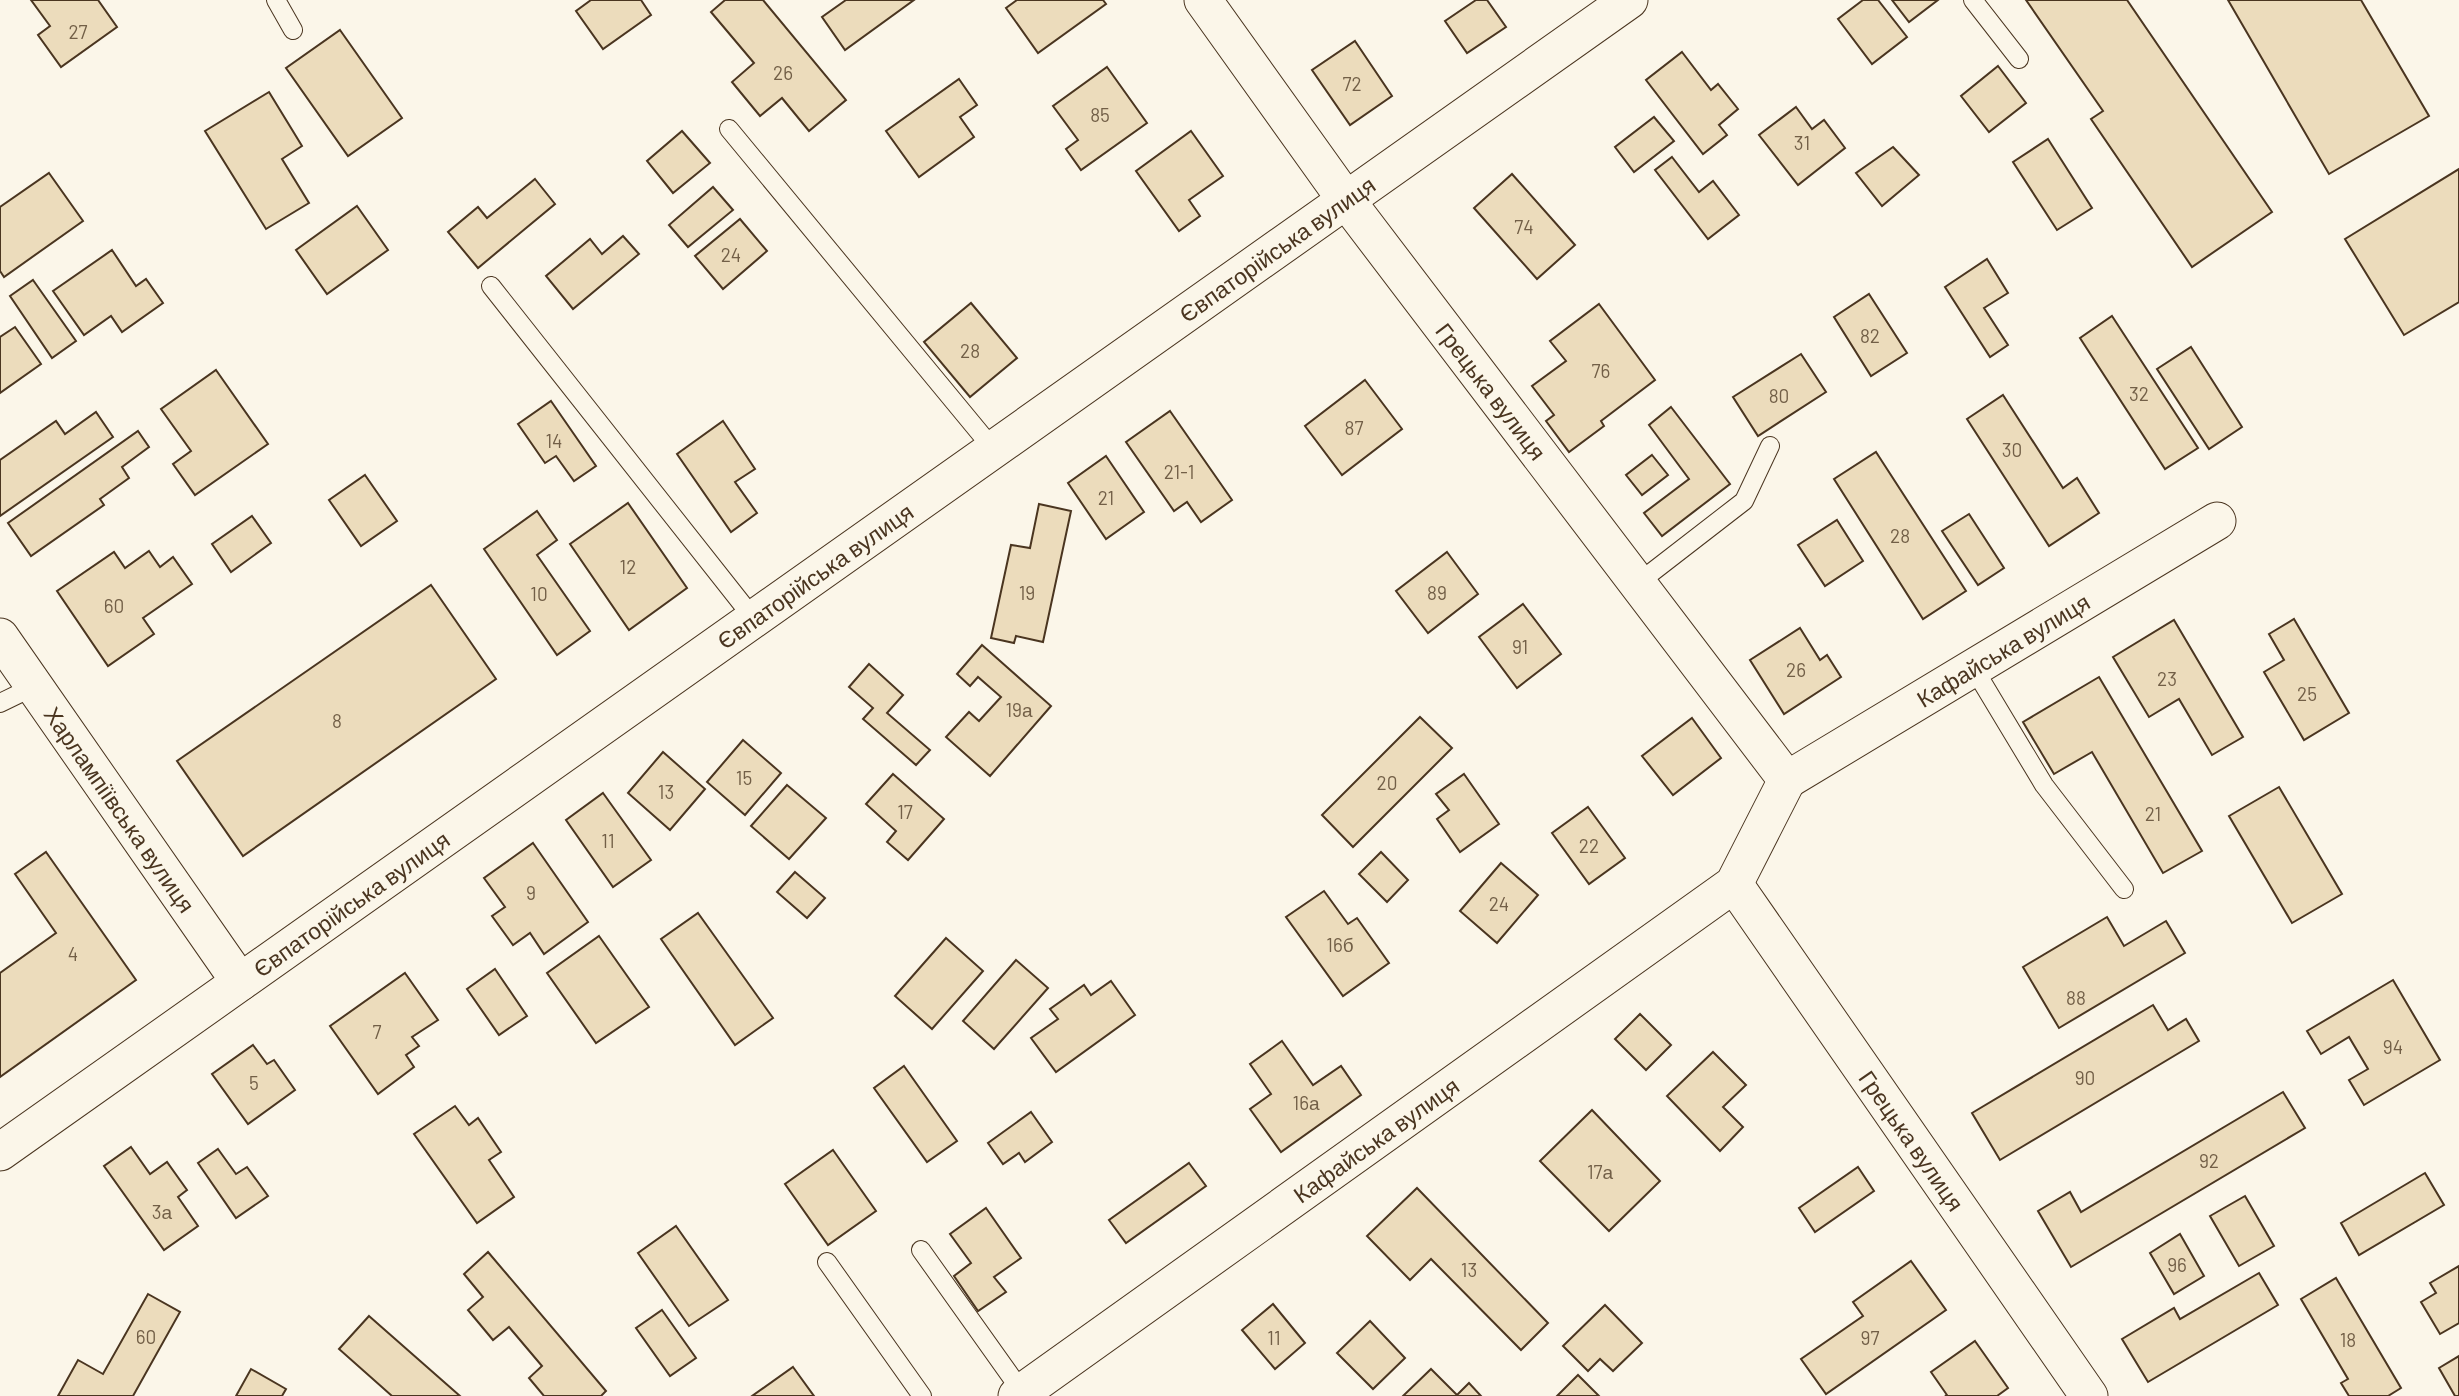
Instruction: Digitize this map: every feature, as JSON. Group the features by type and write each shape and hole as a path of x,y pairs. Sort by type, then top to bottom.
{"street":[{"name":"Грецька вулиця","path":"1203,0 1346,200 1787,779"},
{"name":"Євпаторійська вулиця","path":"0,1152 1629,0"},
{"name":"Кафайська вулиця","path":"1787,779 2217,521"},
{"name":"Харлампіївська вулиця","path":"0,636 240,982"},
{"path":"1734,884 1787,779"},
{"name":"Грецька вулиця","path":"1734,884 2089,1396"},
{"name":"Кафайська вулиця","path":"1019,1394 1734,884"}],"lane":[{"path":"276,0 293,30"},
{"path":"1973,0 2019,59"},
{"path":"729,129 994,450"},
{"path":"491,286 754,619"},
{"path":"1638,583 1744,501 1770,446"},
{"path":"1973,667 2043,785 2124,889"},
{"path":"0,703 35,686"},
{"path":"921,1250 1019,1394"},
{"path":"827,1262 922,1396"}],"building":[{"path":"31,0 98,0 117,27 61,67 38,35 50,26"},
{"path":"591,0 641,0 651,15 603,49 576,11"},
{"path":"725,0 763,0 846,100 809,131 782,98 760,116 732,82 754,63 711,12"},
{"path":"846,0 914,0 845,50 822,17"},
{"path":"1017,0 1103,0 1106,4 1038,53 1006,8"},
{"path":"1476,0 1487,0 1506,27 1467,53 1445,21"},
{"path":"1863,0 1878,0 1907,37 1872,64 1838,19"},
{"path":"1892,0 1938,0 1909,22"},
{"path":"2026,0 2127,0 2272,212 2192,267 2091,119 2103,111"},
{"path":"2228,0 2361,0 2429,116 2329,174"},
{"path":"340,30 402,118 348,156 286,68"},
{"path":"1355,41 1392,96 1350,125 1312,70"},
{"path":"1682,52 1711,90 1718,84 1738,109 1719,125 1727,135 1703,154 1646,80"},
{"path":"1998,66 2026,103 1989,132 1961,96"},
{"path":"1107,67 1147,123 1081,170 1066,149 1078,140 1053,106"},
{"path":"959,79 977,105 960,117 974,137 919,177 886,131"},
{"path":"269,92 302,146 282,159 309,203 266,229 205,131"},
{"path":"1796,107 1812,129 1824,120 1845,148 1798,185 1759,135"},
{"path":"1654,117 1674,141 1634,172 1615,147"},
{"path":"682,131 710,163 673,193 647,161"},
{"path":"1191,131 1223,176 1189,200 1200,216 1179,231 1136,171"},
{"path":"2048,139 2092,208 2057,230 2013,162"},
{"path":"1893,147 1919,175 1882,206 1856,173"},
{"path":"1672,157 1699,192 1713,181 1739,215 1708,239 1655,170"},
{"path":"2459,169 2459,302 2404,335 2345,239"},
{"path":"49,173 83,221 4,277 0,271 0,207"},
{"path":"1512,174 1575,245 1537,279 1474,208"},
{"path":"535,179 555,204 478,268 448,232 478,207 487,218"},
{"path":"713,187 733,210 688,247 669,225"},
{"path":"357,206 388,250 327,294 296,250"},
{"path":"740,219 767,251 723,289 695,256"},
{"path":"623,236 639,254 573,309 546,276 590,239 602,254"},
{"path":"112,250 136,286 146,279 163,303 122,332 111,316 84,335 53,291"},
{"path":"1987,259 2008,293 1984,308 2008,345 1990,357 1945,287"},
{"path":"33,280 76,341 52,358 10,296"},
{"path":"1869,294 1907,353 1871,376 1834,317"},
{"path":"971,303 1017,358 970,397 924,342"},
{"path":"1599,304 1655,380 1601,421 1604,426 1569,452 1546,421 1554,415 1532,386 1566,361 1550,341"},
{"path":"2112,316 2198,448 2165,469 2080,338"},
{"path":"15,327 41,364 0,393 0,337"},
{"path":"2191,347 2242,427 2209,449 2157,369"},
{"path":"1801,354 1826,392 1758,436 1733,397"},
{"path":"216,370 268,444 195,495 173,464 191,451 161,409"},
{"path":"1365,380 1402,429 1342,475 1305,426"},
{"path":"2003,395 2063,488 2077,478 2099,513 2049,546 1967,419"},
{"path":"551,401 596,466 574,481 556,456 545,463 518,424"},
{"path":"1671,407 1730,484 1662,536 1644,513 1689,479 1649,425"},
{"path":"1170,411 1232,500 1201,522 1187,502 1174,511 1126,442"},
{"path":"96,412 113,437 0,516 0,460 56,421 65,434"},
{"path":"723,421 755,469 735,482 757,513 731,532 677,454"},
{"path":"138,431 149,447 122,467 129,478 100,499 104,505 31,556 8,523"},
{"path":"1876,452 1966,591 1923,619 1834,479"},
{"path":"1652,455 1668,475 1642,495 1626,475"},
{"path":"1106,456 1144,512 1106,539 1068,483"},
{"path":"365,475 397,521 361,546 329,500"},
{"path":"628,503 687,588 629,630 570,544"},
{"path":"1039,504 1071,511 1043,642 1016,636 1014,643 991,638 1011,545 1030,548"},
{"path":"537,511 557,540 537,555 590,631 557,655 484,549"},
{"path":"1969,514 2004,568 1978,585 1942,531"},
{"path":"252,516 271,543 231,572 212,544"},
{"path":"1837,520 1863,561 1825,586 1798,545"},
{"path":"149,551 160,567 173,557 192,584 143,618 154,634 108,666 57,591 114,552 125,568"},
{"path":"1447,552 1478,594 1428,633 1396,591"},
{"path":"431,585 496,679 243,856 177,761"},
{"path":"1523,604 1561,654 1517,688 1479,637"},
{"path":"2294,619 2349,713 2304,740 2264,672 2284,660 2269,634"},
{"path":"2174,620 2243,737 2212,755 2179,699 2149,717 2113,657"},
{"path":"1800,628 1820,660 1827,655 1841,677 1784,714 1750,660"},
{"path":"982,645 1051,706 990,776 946,737 969,712 979,721 1001,697 978,677 970,686 957,674"},
{"path":"869,664 903,695 887,713 930,750 916,765 863,719 873,708 849,687"},
{"path":"2099,677 2202,851 2163,873 2092,752 2054,774 2023,722"},
{"path":"1420,717 1452,748 1353,847 1322,815"},
{"path":"1692,718 1721,758 1673,795 1642,756"},
{"path":"743,740 781,773 745,815 707,782"},
{"path":"663,752 705,789 670,830 628,793"},
{"path":"893,774 944,819 908,860 887,842 896,831 866,804"},
{"path":"1464,774 1499,824 1460,852 1437,819 1449,810 1436,794"},
{"path":"787,785 826,818 789,859 751,826"},
{"path":"2279,787 2342,894 2292,923 2229,816"},
{"path":"603,793 651,860 613,887 566,820"},
{"path":"1588,807 1625,858 1589,884 1552,833"},
{"path":"533,843 588,922 544,954 530,933 513,945 492,916 505,907 484,878"},
{"path":"46,852 136,980 0,1077 0,973 56,933 15,874"},
{"path":"1381,852 1408,880 1387,902 1359,874"},
{"path":"1501,863 1538,895 1497,943 1460,911"},
{"path":"795,872 825,898 807,918 777,892"},
{"path":"1324,891 1348,924 1357,918 1389,963 1343,996 1286,917"},
{"path":"698,913 773,1018 735,1045 661,939"},
{"path":"2107,917 2124,946 2166,921 2185,953 2059,1028 2023,967"},
{"path":"599,936 649,1007 596,1043 547,973"},
{"path":"946,938 983,971 932,1029 895,996"},
{"path":"1016,960 1048,988 994,1049 963,1021"},
{"path":"495,969 527,1016 499,1035 467,989"},
{"path":"405,973 438,1020 412,1037 419,1046 406,1055 414,1067 378,1094 330,1026"},
{"path":"2393,980 2440,1060 2364,1105 2349,1080 2368,1069 2349,1037 2321,1054 2307,1031"},
{"path":"1111,981 1135,1015 1056,1072 1031,1038 1058,1019 1050,1009 1084,985 1091,995"},
{"path":"2153,1005 2168,1030 2186,1019 2199,1041 2000,1160 1972,1113"},
{"path":"1640,1014 1671,1045 1646,1070 1615,1039"},
{"path":"1282,1041 1313,1085 1341,1066 1361,1095 1281,1152 1250,1109 1271,1094 1250,1064"},
{"path":"253,1045 267,1064 274,1060 295,1090 248,1124 212,1074"},
{"path":"1713,1052 1746,1085 1723,1107 1743,1127 1720,1151 1667,1096"},
{"path":"904,1066 957,1141 927,1162 874,1088"},
{"path":"2283,1092 2305,1128 2071,1267 2038,1211 2070,1192 2081,1212"},
{"path":"455,1106 469,1125 478,1118 501,1152 489,1160 514,1197 477,1223 414,1134"},
{"path":"1592,1110 1660,1181 1609,1231 1540,1161"},
{"path":"1031,1112 1052,1142 1025,1162 1019,1153 1003,1164 988,1143"},
{"path":"131,1147 150,1174 167,1162 187,1190 178,1197 198,1226 164,1250 104,1166"},
{"path":"218,1149 236,1174 247,1167 268,1196 236,1218 198,1163"},
{"path":"833,1150 876,1211 828,1245 785,1184"},
{"path":"1189,1163 1206,1186 1126,1243 1109,1220"},
{"path":"1858,1167 1874,1191 1815,1232 1799,1208"},
{"path":"2425,1173 2444,1205 2359,1255 2341,1223"},
{"path":"1417,1188 1548,1323 1521,1350 1431,1259 1410,1280 1367,1236"},
{"path":"2245,1196 2274,1246 2239,1266 2210,1216"},
{"path":"986,1208 1021,1258 994,1277 1006,1292 978,1311 954,1276 971,1263 950,1234"},
{"path":"676,1226 728,1300 689,1326 638,1253"},
{"path":"2180,1234 2204,1276 2174,1294 2150,1253"},
{"path":"488,1252 606,1391 601,1396 544,1396 529,1378 542,1366 509,1327 493,1340 468,1310 483,1297 464,1274"},
{"path":"1911,1261 1946,1310 1826,1394 1801,1359 1863,1316 1853,1302"},
{"path":"2459,1266 2459,1323 2440,1334 2421,1302 2436,1293 2430,1283"},
{"path":"2259,1273 2278,1305 2148,1382 2122,1339 2174,1308 2180,1319"},
{"path":"2336,1278 2401,1388 2388,1396 2349,1396 2341,1383 2348,1379 2301,1299"},
{"path":"148,1294 180,1312 133,1396 58,1396 78,1360 103,1374"},
{"path":"1273,1304 1305,1343 1275,1369 1242,1330"},
{"path":"1605,1305 1642,1343 1613,1371 1600,1359 1588,1371 1563,1346"},
{"path":"662,1310 696,1358 670,1376 636,1328"},
{"path":"369,1316 460,1396 392,1396 339,1349"},
{"path":"1370,1321 1405,1358 1373,1389 1337,1353"},
{"path":"1975,1341 2008,1388 1997,1396 1945,1396 1947,1395 1931,1372"},
{"path":"2459,1356 2459,1396 2455,1396 2439,1368"},
{"path":"793,1367 814,1396 752,1396"},
{"path":"251,1369 286,1389 282,1396 236,1396"},
{"path":"1431,1369 1457,1395 1469,1383 1481,1396 1403,1396"},
{"path":"1578,1375 1599,1396 1557,1396"}]}
